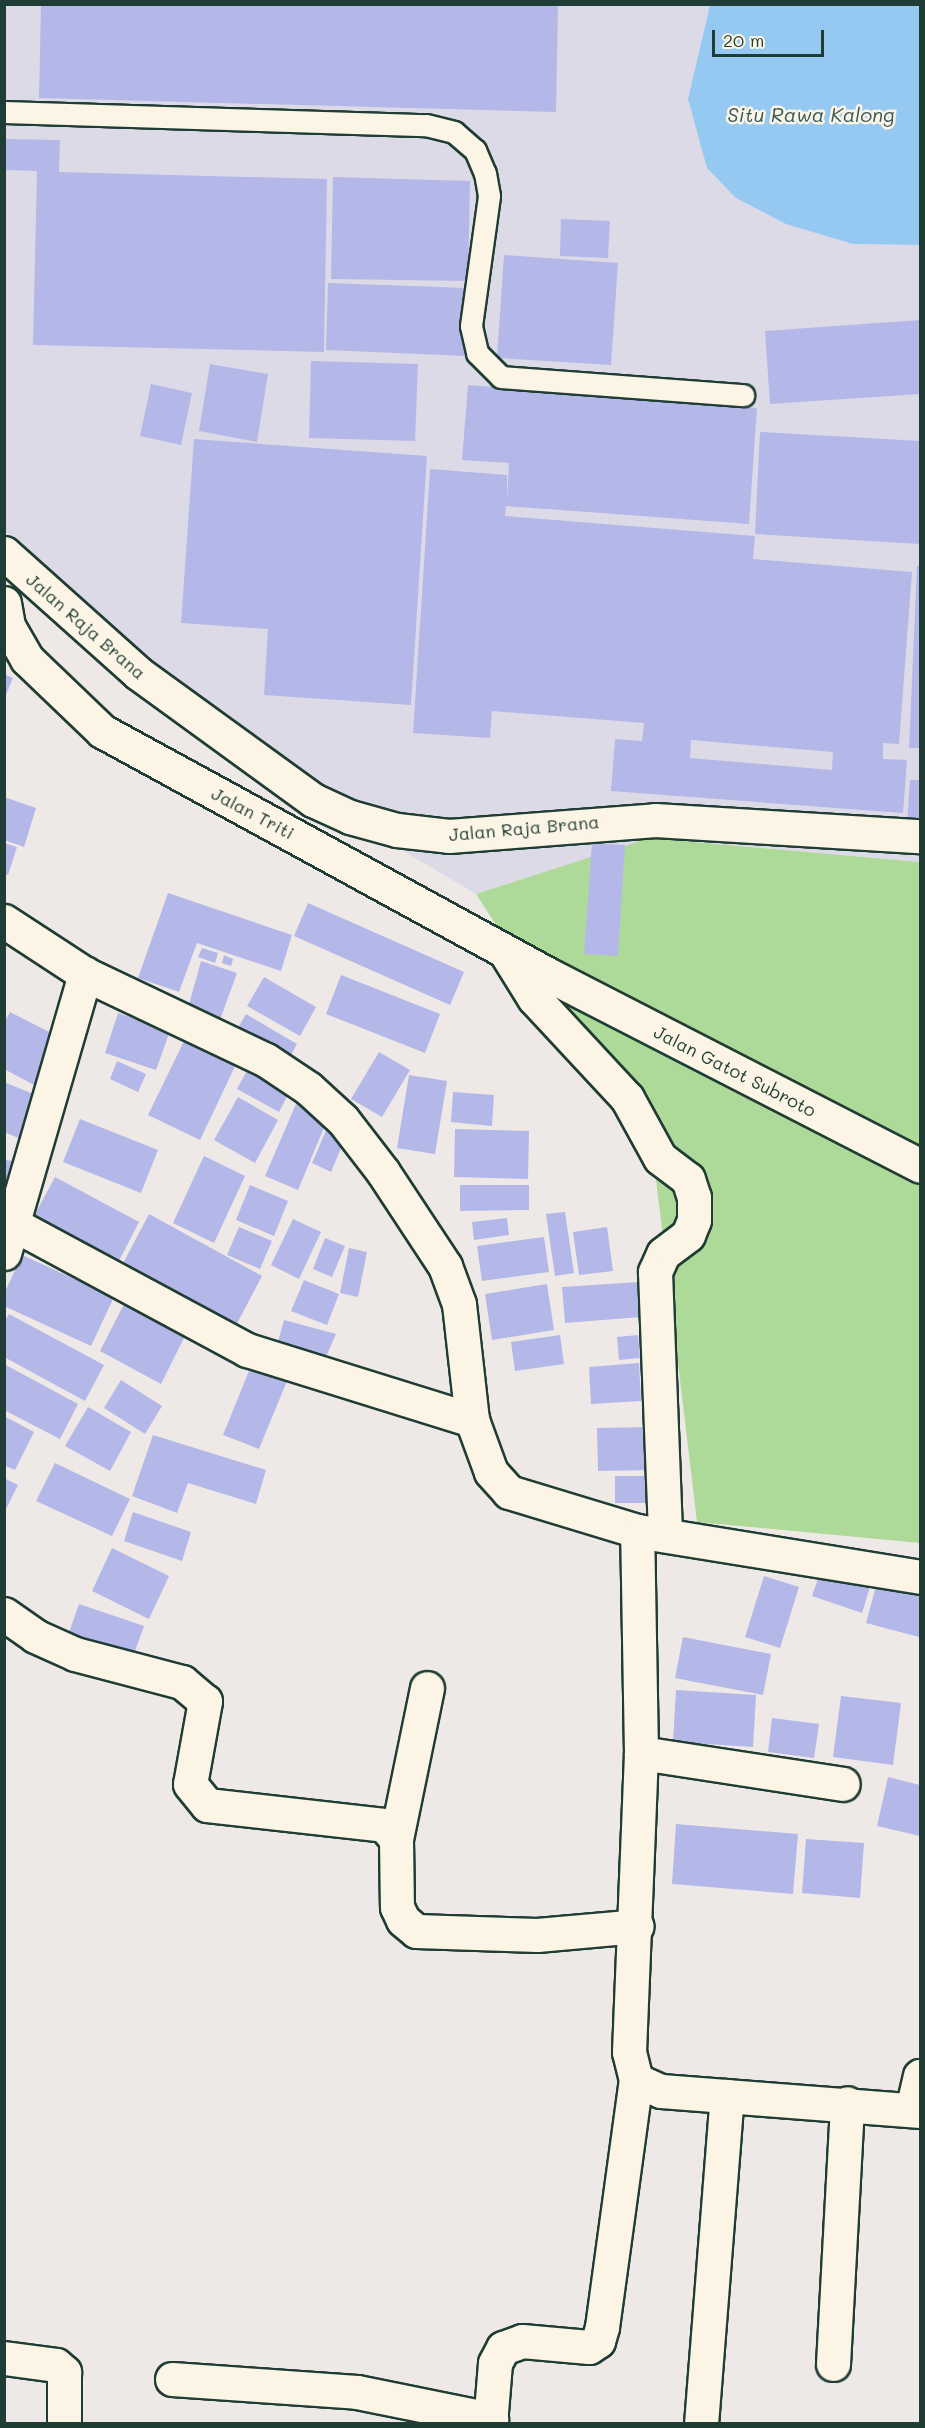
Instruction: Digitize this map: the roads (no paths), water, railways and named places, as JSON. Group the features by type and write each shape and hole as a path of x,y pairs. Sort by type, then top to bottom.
{"street":[{"name":"Jalan Raja Brana","path":"4,553 138,674 313,800 350,817 397,830 449,837 655,819 921,836"},
{"name":"Jalan Triti","path":"4,603 8,626 27,658 102,731 549,975"},
{"path":"4,921 85,974 266,1060 308,1088 343,1120 390,1180 445,1266 459,1304 472,1420 491,1472 509,1492 651,1533 921,1577"},
{"path":"172,2379 274,2390 345,2391 490,2421 495,2363 503,2348 522,2341 574,2348 589,2347 598,2341 636,2080 629,2052 637,1926 641,1753 651,1533 655,1272 663,1254 688,1235 694,1220 694,1197 688,1179 660,1158 627,1098 534,998 505,951"},
{"path":"85,974 10,1239 247,1350 472,1420"},
{"name":"Jalan Gatot Subroto","path":"549,975 921,1166"},
{"path":"4,1614 35,1636 75,1654 182,1682 205,1701 190,1784 207,1805 361,1819 384,1825 396,1839"},
{"path":"427,1688 396,1839 397,1907 403,1920 416,1931 537,1935 637,1926"},
{"path":"641,1753 843,1784"},
{"path":"636,2080 661,2091 847,2103 916,2110 921,2076"},
{"path":"701,2424 727,2096"},
{"path":"832,2364 847,2103"},
{"path":"4,2358 56,2365 64,2372 64,2424"}],"lane":[{"path":"4,112 426,125 454,132 475,150 485,173 489,196 471,326 477,353 501,377 743,395"}],"water":[{"name":"Situ Rawa Kalong","path":"710,5 920,5 920,245 853,244 786,224 736,198 707,168 688,99"}]}
